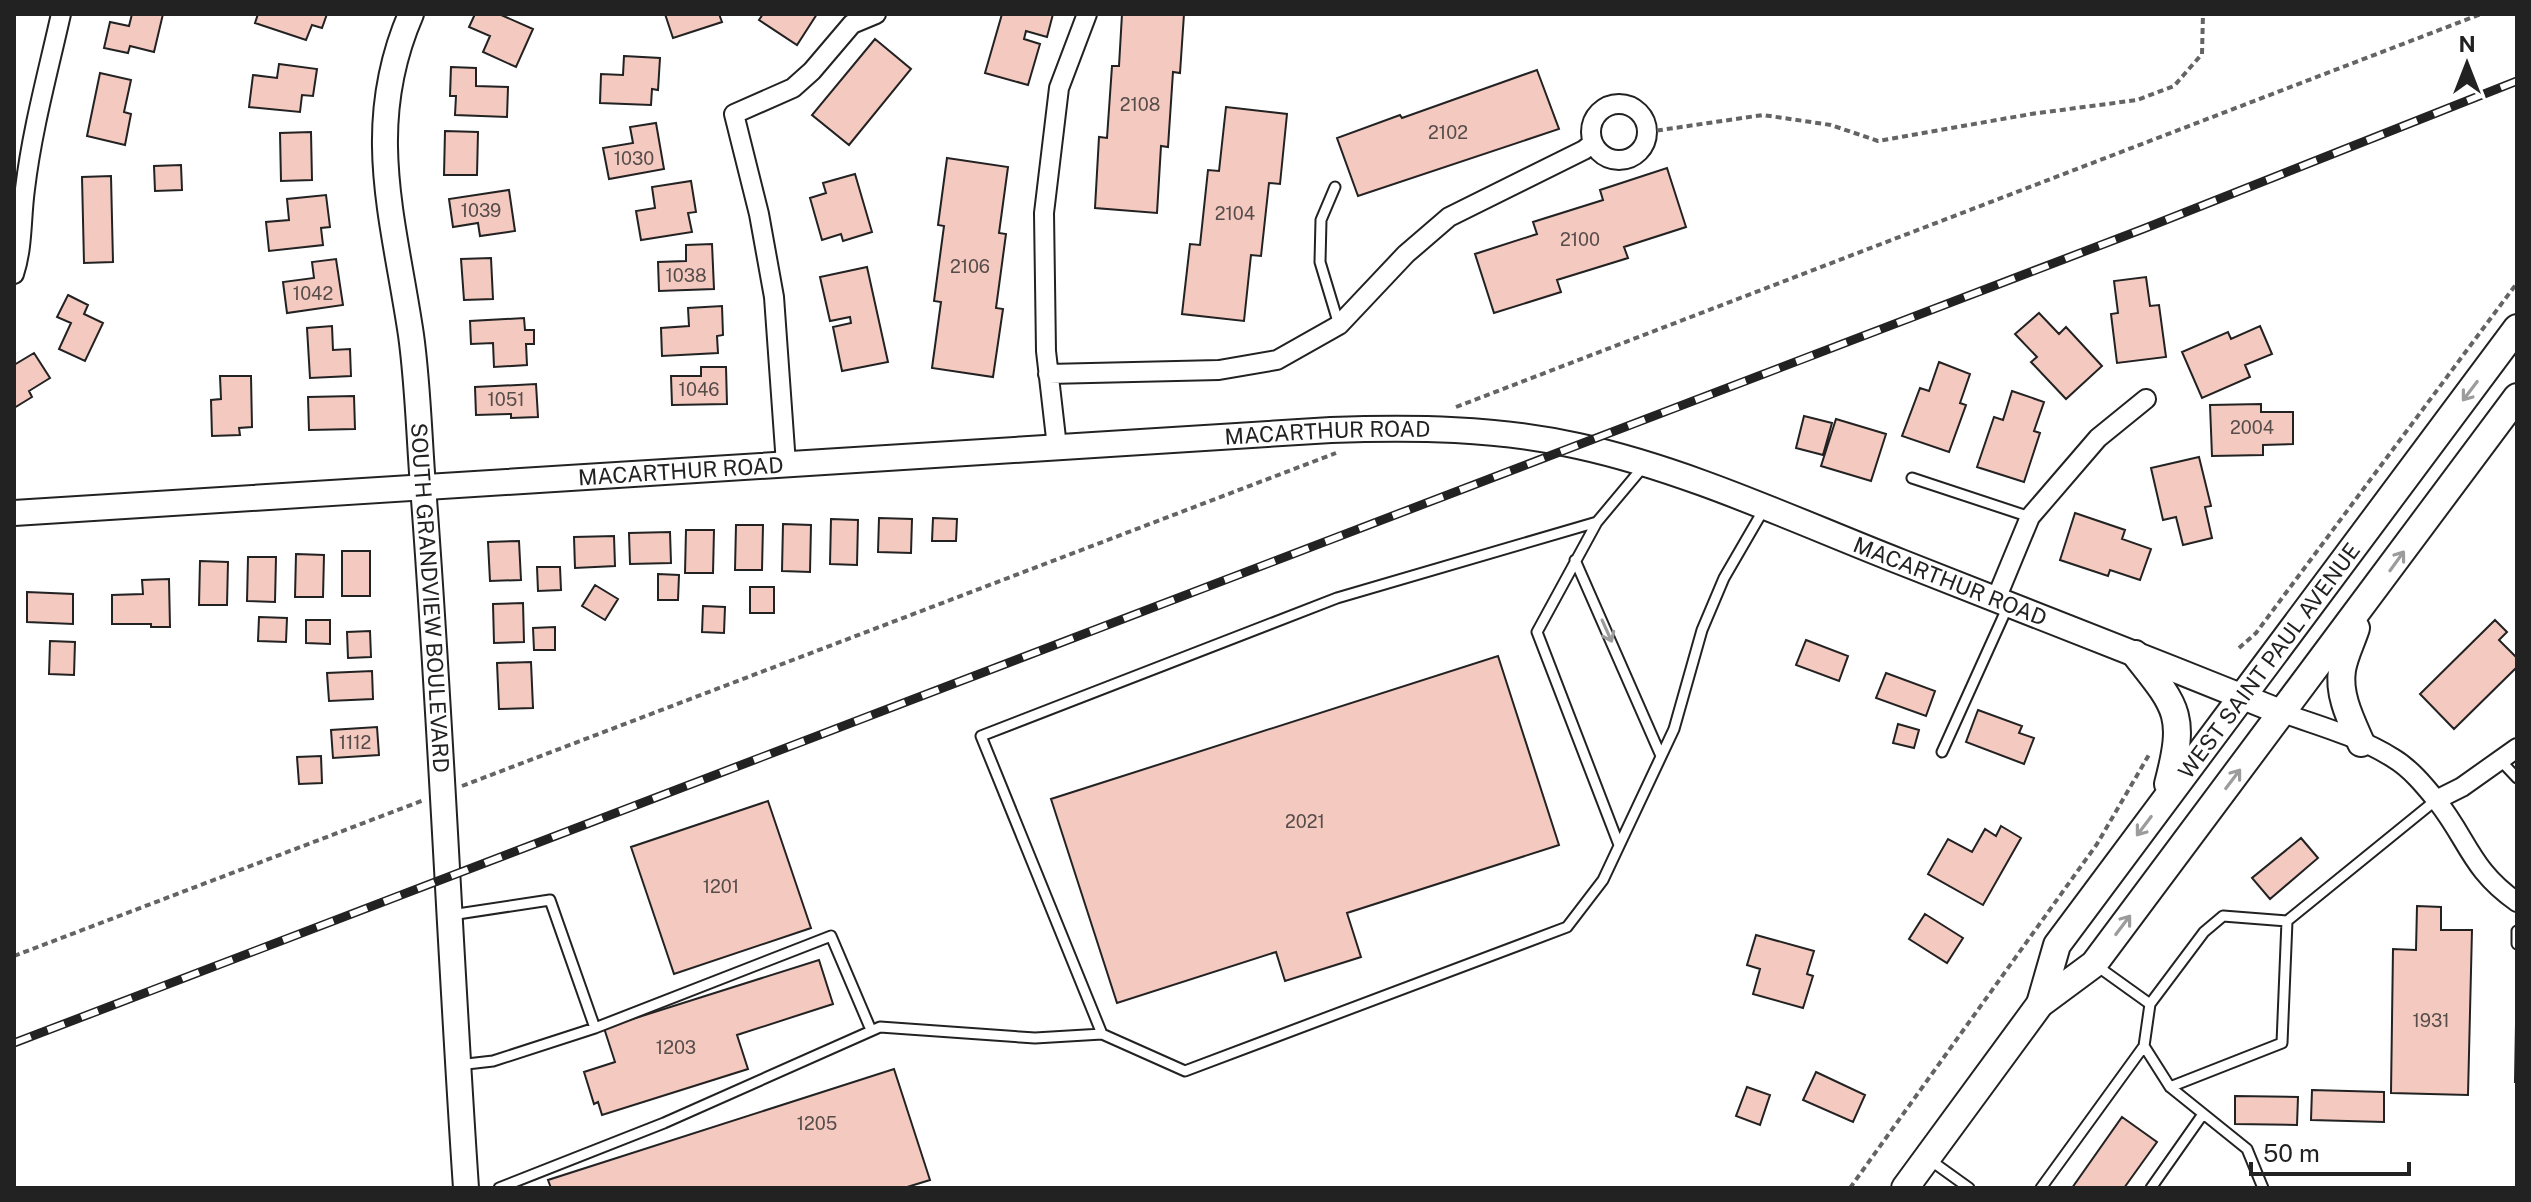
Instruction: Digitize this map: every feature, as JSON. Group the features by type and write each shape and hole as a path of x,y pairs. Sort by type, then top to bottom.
{"main road":[{"name":"WEST SAINT PAUL AVENUE","path":"2040,1004 2057,945 2517,328"},
{"name":"WEST SAINT PAUL AVENUE","path":"1905,1188 2040,1004 2094,964 2517,397"},
{"path":"2361,743 2345,703 2342,670 2364,605"},
{"path":"2135,654 2163,689 2175,714 2178,745 2165,797"}],"street":[{"path":"14,274 19,257 24,190 61,14"},
{"name":"SOUTH GRANDVIEW BOULEVARD","path":"411,14 391,69 385,104 385,169 411,339 432,600 466,1188"},
{"path":"786,464 774,297 759,214 734,114 793,88 812,71 852,24 876,14"},
{"path":"1057,447 1046,351 1044,213 1059,88 1087,14"},
{"path":"1618,103 1627,104 1642,115 1647,132 1641,150 1624,160 1606,157 1593,143 1591,134 1595,117 1601,110 1618,103"},
{"path":"1048,374 1219,370 1277,360 1339,325 1406,254 1449,217 1593,143"},
{"path":"2002,602 2030,517 2098,438 2146,399"},
{"name":"MACARTHUR ROAD","path":"14,513 1405,427 1533,438 1577,446 1645,465 1764,509 2393,758 2419,779 2436,800 2484,875 2517,902"},
{"path":"2436,800 2462,787 2517,748"}],"lane":[{"path":"1335,187 1321,220 1320,262 1339,325"},
{"path":"1619,845 1537,632 1597,522 1645,465"},
{"path":"1912,478 2030,517"},
{"path":"499,1188 664,1123 880,1027 1035,1038 1102,1034 1185,1071 1567,927 1603,880 1674,729 1702,630 1724,578 1764,509"},
{"path":"1102,1034 981,736 1337,598 1597,522"},
{"path":"1575,560 1661,756"},
{"path":"1942,752 2002,602"},
{"path":"2500,760 2517,778"},
{"path":"2041,1188 2144,1046 2150,1004 2204,932 2223,916 2287,921 2436,800"},
{"path":"448,915 550,900 595,1028"},
{"path":"2170,1087 2282,1043 2287,921"},
{"path":"2517,931 2517,944"},
{"path":"458,1065 493,1061 595,1028 831,936 871,1030"},
{"path":"2094,964 2150,1004"},
{"path":"2144,1046 2170,1087 2247,1149 2263,1188"},
{"path":"2151,1188 2203,1114"},
{"path":"1927,1158 1969,1188"}],"path":[{"path":"1647,132 1763,115 1831,125 1878,141 2031,114 2137,100 2174,86 2202,54 2203,14"},
{"path":"1465,404 2481,14"},
{"path":"2239,648 2256,633 2517,283"},
{"path":"14,956 1340,452"},
{"path":"1850,1188 2097,844 2152,749"}],"building":[{"path":"132,14 163,14 154,52 130,46 128,53 104,48 110,22 129,26"},
{"path":"258,14 327,14 322,28 312,25 306,40 255,23"},
{"path":"475,14 499,14 533,29 516,67 483,52 490,36 469,27"},
{"path":"665,14 719,14 722,22 673,38"},
{"path":"763,14 817,14 797,45 759,20"},
{"path":"1002,14 1053,14 1047,37 1026,31 1024,39 1040,44 1028,85 985,73"},
{"path":"1122,14 1184,14 1180,73 1173,72 1168,147 1161,146 1157,213 1095,208 1099,137 1107,138 1112,66 1119,66"},
{"path":"875,39 911,69 849,145 812,115"},
{"path":"624,56 660,58 658,90 652,89 651,105 600,103 601,74 623,75"},
{"path":"279,64 317,69 313,96 302,95 300,112 249,107 253,75 277,78"},
{"path":"451,67 476,68 476,86 508,87 507,117 455,115 456,96 450,96"},
{"path":"1537,70 1559,129 1358,196 1337,138"},
{"path":"100,73 131,80 124,112 131,114 125,145 87,136"},
{"path":"1226,107 1287,114 1280,184 1269,183 1261,256 1251,255 1244,321 1182,314 1190,244 1200,245 1208,170 1219,171"},
{"path":"656,123 664,169 609,179 603,148 633,143 630,127"},
{"path":"445,131 478,132 477,175 444,175"},
{"path":"311,132 312,180 281,181 280,133"},
{"path":"947,158 1008,167 999,233 1006,234 996,308 1003,309 993,377 932,368 941,302 934,301 944,226 938,225"},
{"path":"181,165 182,190 155,191 154,166"},
{"path":"1667,168 1686,227 1624,247 1628,258 1557,280 1561,292 1494,313 1475,254 1537,234 1533,222 1603,200 1600,190"},
{"path":"855,174 872,232 843,241 841,234 822,240 810,198 826,193 823,183"},
{"path":"111,176 113,262 84,263 82,177"},
{"path":"691,181 696,212 688,213 692,232 641,240 636,211 655,208 652,187"},
{"path":"509,190 515,231 480,236 478,223 453,227 449,199"},
{"path":"326,195 330,227 321,228 323,245 269,251 266,222 289,220 287,199"},
{"path":"712,244 714,289 659,291 658,262 686,261 686,245"},
{"path":"491,258 493,299 464,300 461,259"},
{"path":"336,259 343,305 287,313 283,282 314,278 312,262"},
{"path":"867,267 888,362 842,371 833,327 851,323 850,317 830,321 820,277"},
{"path":"2146,277 2150,306 2159,305 2166,357 2117,363 2111,314 2118,313 2114,281"},
{"path":"68,295 88,305 84,314 103,323 85,361 59,349 71,323 57,317"},
{"path":"722,306 723,335 717,336 718,353 662,356 661,328 689,326 688,308"},
{"path":"2039,313 2059,334 2066,327 2102,366 2066,399 2031,362 2037,357 2015,334"},
{"path":"524,318 525,330 534,330 534,344 526,344 527,365 494,367 493,343 471,344 470,321"},
{"path":"332,326 333,350 350,349 351,376 310,378 307,328"},
{"path":"2260,326 2272,354 2245,365 2250,377 2202,398 2182,352 2228,332 2231,339"},
{"path":"34,353 50,378 29,391 32,397 14,408 14,365"},
{"path":"1939,362 1970,374 1960,403 1966,405 1949,452 1902,436 1920,388 1929,391"},
{"path":"701,367 726,367 727,404 672,405 671,376 701,376"},
{"path":"220,376 251,376 252,427 239,428 240,435 212,436 211,400 221,399"},
{"path":"536,384 538,417 476,415 475,387"},
{"path":"2012,391 2044,402 2034,431 2040,433 2024,482 1977,467 1994,417 2003,420"},
{"path":"354,396 355,429 309,430 308,397"},
{"path":"2261,404 2261,412 2293,412 2293,444 2263,445 2263,455 2212,456 2210,405"},
{"path":"1804,416 1832,423 1823,455 1796,448"},
{"path":"1836,419 1886,434 1871,481 1821,466"},
{"path":"2199,457 2211,506 2205,507 2212,538 2183,545 2176,517 2163,520 2151,468"},
{"path":"2075,513 2125,530 2122,539 2151,549 2140,580 2110,570 2108,576 2060,560"},
{"path":"879,518 912,519 911,553 878,552"},
{"path":"933,518 957,519 956,541 932,541"},
{"path":"831,519 858,520 857,565 830,564"},
{"path":"783,524 811,525 810,572 782,571"},
{"path":"736,525 763,525 762,570 735,570"},
{"path":"686,530 714,530 713,573 685,573"},
{"path":"670,532 671,563 630,564 629,533"},
{"path":"614,536 615,566 575,568 574,537"},
{"path":"519,541 521,580 490,581 488,542"},
{"path":"342,551 370,551 370,596 342,596"},
{"path":"296,554 324,555 323,597 295,597"},
{"path":"248,557 276,557 275,602 247,601"},
{"path":"200,561 228,562 227,605 199,605"},
{"path":"537,567 560,567 561,590 538,591"},
{"path":"658,574 679,575 678,600 658,600"},
{"path":"169,579 170,627 112,624 112,595 143,594 142,580"},
{"path":"595,585 618,599 605,620 582,606"},
{"path":"750,587 774,587 774,613 750,613"},
{"path":"27,592 73,594 73,624 27,622"},
{"path":"523,603 524,642 494,643 493,604"},
{"path":"703,606 725,607 724,633 702,632"},
{"path":"259,617 287,618 286,642 258,641"},
{"path":"306,620 330,620 330,644 306,643"},
{"path":"2495,620 2507,632 2499,640 2517,658 2517,667 2454,729 2420,694"},
{"path":"555,627 555,650 534,650 533,628"},
{"path":"370,631 371,657 348,658 347,632"},
{"path":"1806,640 1848,656 1839,681 1796,665"},
{"path":"50,641 75,642 74,675 49,674"},
{"path":"1498,656 1559,845 1347,913 1361,957 1285,981 1276,952 1117,1003 1051,799"},
{"path":"531,662 533,708 499,709 497,663"},
{"path":"372,671 373,699 329,701 327,673"},
{"path":"1886,673 1935,691 1926,716 1876,698"},
{"path":"1978,710 2022,726 2019,733 2034,738 2024,764 1966,742"},
{"path":"1898,724 1919,730 1914,748 1893,743"},
{"path":"377,727 379,755 333,758 331,730"},
{"path":"321,756 322,783 299,784 297,757"},
{"path":"768,801 811,928 674,974 631,847"},
{"path":"2001,826 2021,838 1983,905 1928,874 1948,839 1972,852 1985,829 1996,836"},
{"path":"2301,838 2318,858 2270,899 2252,878"},
{"path":"2417,906 2441,907 2441,930 2472,930 2468,1095 2391,1093 2393,949 2416,950"},
{"path":"1925,914 1963,938 1947,963 1909,939"},
{"path":"1756,935 1814,951 1807,974 1813,976 1803,1008 1753,994 1760,969 1747,965"},
{"path":"819,960 833,1004 737,1035 748,1069 602,1115 598,1102 594,1104 584,1072 615,1062 604,1028"},
{"path":"2516,1024 2517,1082 2515,1082"},
{"path":"894,1069 930,1180 904,1188 551,1188 548,1180"},
{"path":"1816,1072 1865,1095 1853,1122 1803,1100"},
{"path":"1747,1087 1770,1095 1760,1125 1736,1116"},
{"path":"2312,1090 2384,1092 2384,1122 2311,1120"},
{"path":"2235,1096 2298,1097 2297,1125 2235,1124"},
{"path":"2122,1117 2157,1142 2124,1188 2072,1188"}],"railway":[{"path":"14,1043 2143,229 2517,81"}]}
